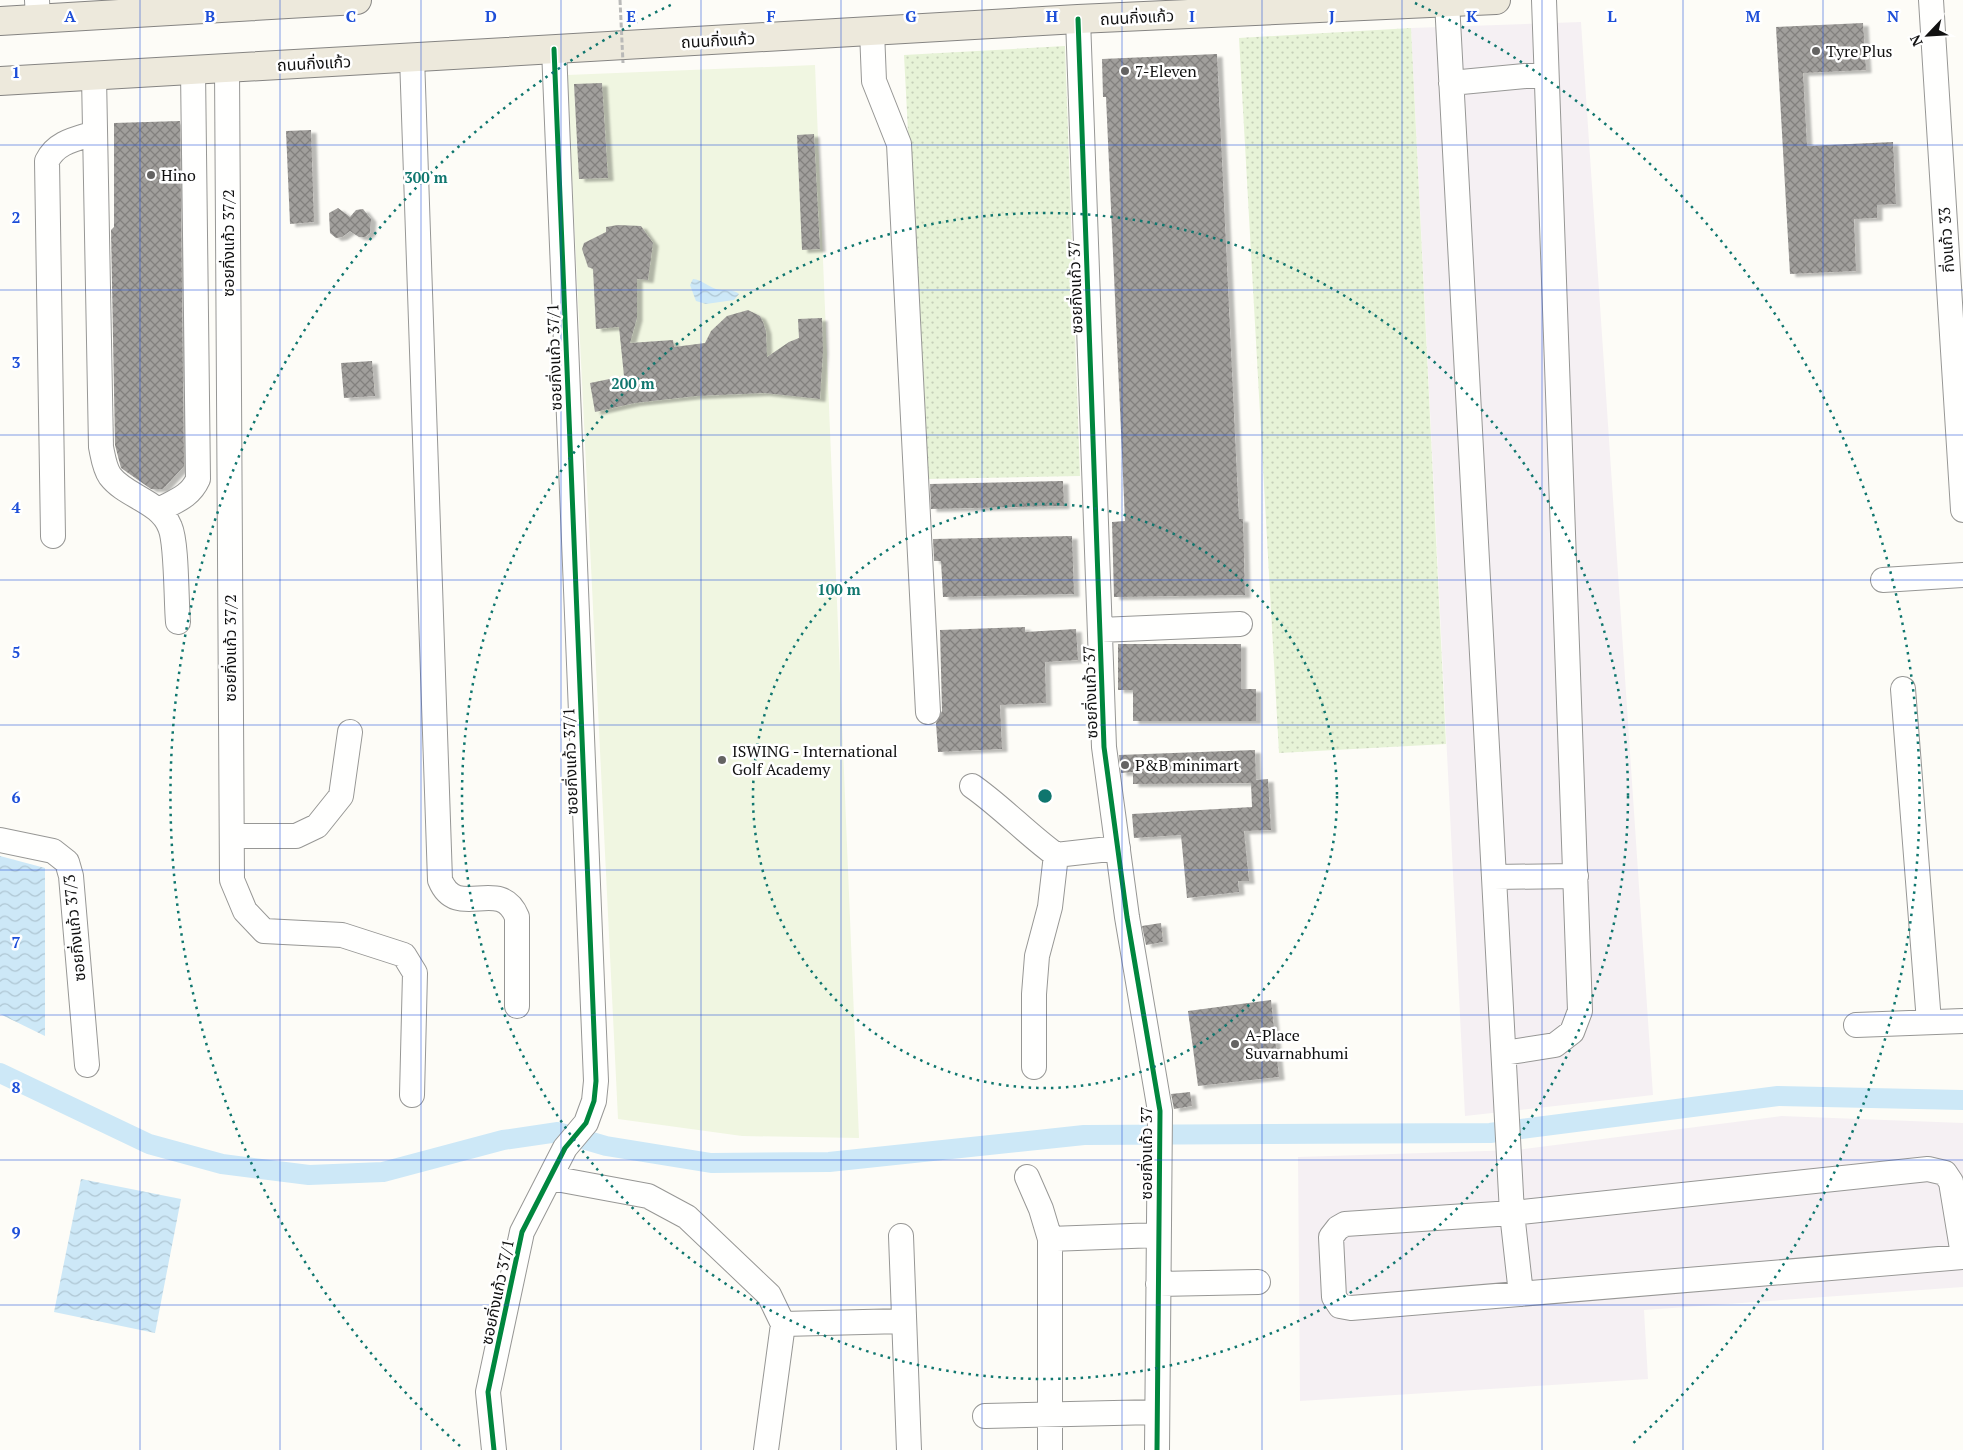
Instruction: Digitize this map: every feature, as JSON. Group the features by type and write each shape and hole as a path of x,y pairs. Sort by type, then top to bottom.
{"main road":[{"path":"0,21 37,10 357,0"},
{"name":"ถนนกิ่งแก้ว","path":"0,81 1078,19 1496,0"}],"street":[{"path":"1504,1053 1555,1045 1572,1032 1580,1011 1544,0"},
{"name":"กิ่งแก้ว 33","path":"1931,0 1963,510"},
{"path":"1447,2 1512,1213 1521,1294"},
{"name":"ซอยกิ่งแก้ว 37","path":"1078,19 1104,747 1127,917 1160,1111 1157,1450"},
{"path":"872,31 874,81 898,144 928,712"},
{"name":"ซอยกิ่งแก้ว 37/1","path":"494,1450 488,1392 522,1232 565,1148 586,1123 594,1101 596,1082 554,49"},
{"path":"412,58 440,880 444,891 455,899 504,899 513,906 517,917 517,1006"},
{"name":"ซอยกิ่งแก้ว 37/2","path":"227,68 232,880 245,911 264,931 342,935 404,955 415,973 412,1095"},
{"path":"159,510 185,498 193,490 198,479 193,70"},
{"path":"1451,83 1546,74"},
{"path":"94,76 101,447 110,475 126,492 159,510 170,527 178,622"},
{"path":"53,536 48,161 52,151 67,142 95,133"},
{"path":"1883,580 1963,575"},
{"path":"1100,630 1240,624"},
{"path":"1903,688 1929,1022"},
{"path":"232,836 296,836 317,826 341,796 350,732"},
{"path":"972,786 1056,855 1118,848"},
{"name":"ซอยกิ่งแก้ว 37/3","path":"0,840 53,852 67,862 70,876 87,1066"},
{"path":"1034,1067 1034,994 1037,956 1050,906 1056,855"},
{"path":"1494,877 1576,876"},
{"path":"1856,1025 1963,1021"},
{"path":"1928,1169 1944,1173 1951,1182 1963,1256 1351,1308 1340,1306 1334,1297 1331,1237 1338,1228 1345,1224 1512,1213 1928,1169"},
{"path":"1026,1177 1041,1209 1050,1239 1052,1300 1050,1450"},
{"path":"551,1178 648,1196 687,1217 769,1296 783,1324 766,1450"},
{"path":"1050,1239 1158,1235"},
{"path":"901,1236 909,1450"},
{"path":"1158,1284 1258,1282"},
{"path":"783,1324 904,1321"},
{"path":"984,1416 1157,1412"}],"path":[{"path":"620,0 623,63"}],"shaded area":[{"path":"1581,22 1653,1095 1465,1116 1411,28"},
{"path":"1781,1116 1963,1123 1963,1287 1644,1310 1648,1379 1300,1401 1298,1157 1517,1150"}],"green space":[{"path":"1411,28 1446,744 1279,753 1239,38"},
{"path":"1065,46 1080,476 926,479 904,55"},
{"name":"ISWING - International Golf Academy","path":"815,65 859,1138 742,1136 618,1119 567,75"}],"water":[{"path":"693,279 716,289 737,292 739,294 734,300 706,304 696,301 690,285"},
{"path":"0,856 45,868 45,1036 0,1014"},
{"path":"81,1179 181,1199 155,1333 54,1312"}],"building":[{"path":"1863,23 1866,70 1803,73 1807,146 1893,142 1896,204 1877,205 1877,218 1854,219 1856,271 1790,274 1776,27"},
{"path":"1217,54 1239,519 1243,519 1245,595 1114,597 1112,522 1125,521 1106,97 1103,97 1102,59"},
{"path":"602,83 608,178 579,179 574,84"},
{"path":"180,121 184,466 163,489 151,489 121,468 115,445 111,230 114,227 114,123"},
{"path":"311,130 314,222 290,224 286,131"},
{"path":"814,134 820,249 802,250 797,135"},
{"path":"338,208 350,217 356,210 363,209 371,219 370,233 365,237 359,237 350,231 342,237 336,238 330,233 329,213"},
{"path":"618,225 641,226 653,243 648,280 637,279 637,318 630,343 673,340 674,347 705,343 711,331 727,316 748,310 760,316 763,322 766,331 767,357 789,342 799,338 798,319 822,318 823,351 820,399 764,393 697,396 635,403 595,412 590,383 624,376 619,327 596,329 593,269 588,267 582,249 584,243 606,232 606,227"},
{"path":"372,361 375,396 344,398 341,363"},
{"path":"1063,481 1064,506 931,509 930,484"},
{"path":"1072,536 1074,594 943,597 941,561 934,561 933,539"},
{"path":"1025,627 1025,632 1076,629 1078,660 1045,662 1046,703 1000,705 1002,749 938,752 936,723 942,711 940,630"},
{"path":"1118,644 1241,644 1241,689 1256,689 1256,721 1133,721 1133,690 1118,690"},
{"path":"1255,750 1256,780 1268,779 1271,830 1244,831 1249,881 1238,881 1239,892 1187,898 1181,835 1134,838 1132,814 1252,807 1251,783 1133,784 1133,772 1121,773 1119,755"},
{"path":"1161,923 1163,942 1146,945 1142,926"},
{"path":"1271,1000 1279,1077 1198,1086 1188,1011"},
{"path":"1190,1092 1192,1106 1174,1109 1171,1094"}],"waterway":[{"path":"0,1073 149,1144 222,1164 309,1175 383,1172 503,1140 558,1132 606,1146 711,1163 829,1162 1084,1135 1490,1133 1778,1096 1963,1100"}],"cycle path":[{"path":"1078,19 1104,747 1127,917 1160,1111 1157,1450"},
{"path":"494,1450 488,1392 522,1232 565,1148 586,1123 594,1101 596,1081 554,49"}],"place":[{"name":"Tyre Plus","path":"1816,51"},
{"name":"7-Eleven","path":"1125,71"},
{"name":"Hino","path":"151,175"},
{"name":"ISWING - International Golf Academy","path":"722,760"},
{"name":"P&B minimart","path":"1125,765"},
{"name":"A-Place Suvarnabhumi","path":"1235,1044"}]}
